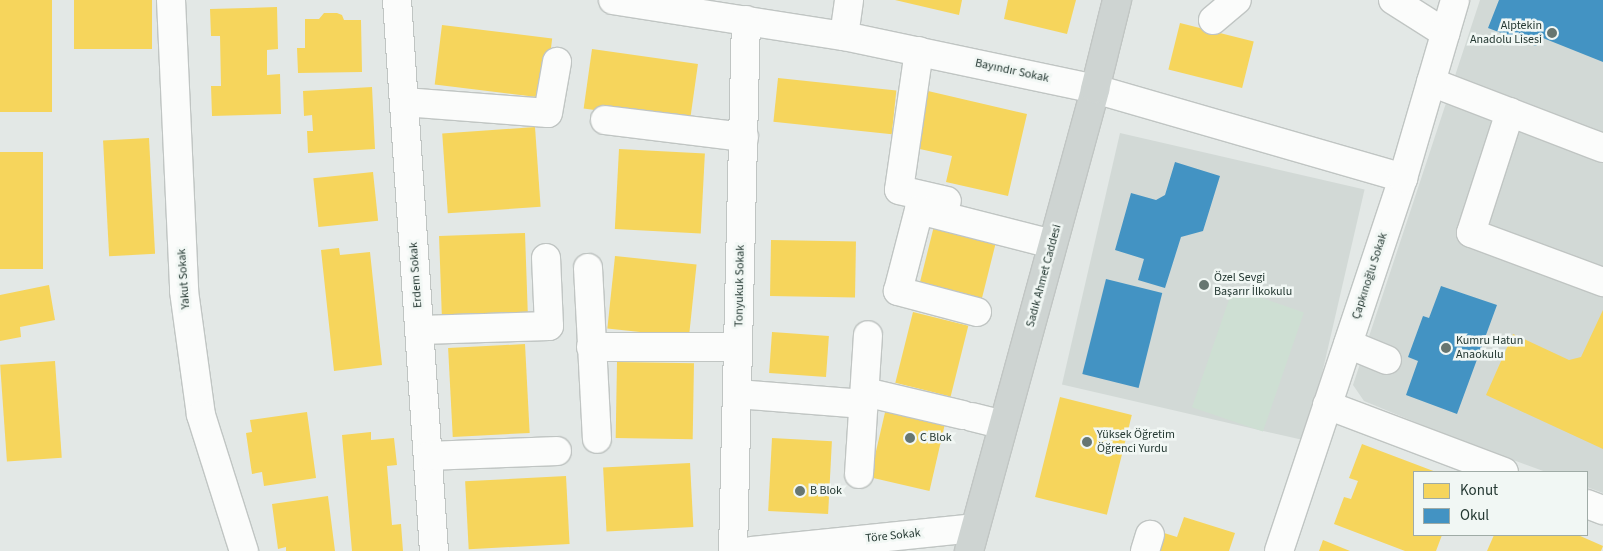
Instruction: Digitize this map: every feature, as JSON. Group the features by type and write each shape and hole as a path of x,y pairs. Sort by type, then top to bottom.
{"main road":[{"name":"Sadık Ahmet Caddesi","path":"971,539 1095,89 1117,0"}],"street":[{"name":"Yakut Sokak","path":"171,0 185,301 201,414 244,551"},
{"name":"Erdem Sokak","path":"397,0 434,551"},
{"name":"Bayındır Sokak","path":"614,0 844,36 1095,89 1403,178"},
{"path":"844,36 850,0"},
{"path":"1213,20 1237,0"},
{"path":"1393,0 1446,33"},
{"name":"Çapkınoğlu Sokak","path":"1279,551 1403,178 1455,0"},
{"name":"Tonyukuk Sokak","path":"734,551 746,20"},
{"path":"919,51 899,190 1055,236"},
{"path":"404,102 548,113 557,62"},
{"path":"1432,82 1603,148"},
{"path":"1510,112 1471,233 1603,282"},
{"path":"607,129 744,142"},
{"path":"977,312 898,290 919,210 1055,236"},
{"path":"420,330 549,326 546,258"},
{"path":"588,268 597,438"},
{"path":"859,474 868,335"},
{"path":"1348,344 1387,360"},
{"path":"592,348 738,348"},
{"path":"737,394 864,398 968,416 1003,425"},
{"path":"1327,405 1501,471"},
{"path":"428,456 557,451"},
{"path":"1588,504 1603,510"},
{"name":"Töre Sokak","path":"752,551 971,539"}],"shaded area":[{"path":"1480,0 1603,0 1603,493 1588,487 1588,471 1543,471 1456,439 1364,401 1353,385"},
{"name":"Özel Sevgi Başarır İlkokulu","path":"1120,133 1365,189 1307,441 1062,384"}],"green space":[{"path":"1233,288 1304,312 1263,432 1192,407"}],"building: Konut":[{"path":"0,0 52,0 52,112 0,112"},
{"path":"74,0 152,0 152,49 74,49"},
{"path":"895,0 962,0 959,15"},
{"path":"1008,0 1076,0 1067,34 1004,19"},
{"path":"277,7 278,49 267,50 267,75 280,74 281,114 212,116 211,86 221,86 220,36 211,36 210,9"},
{"path":"324,13 337,13 342,15 344,20 361,20 362,72 298,73 297,48 305,48 305,19 319,19"},
{"path":"1180,23 1254,41 1242,88 1168,70"},
{"path":"442,25 552,39 545,98 435,85"},
{"path":"592,49 698,64 690,123 584,108"},
{"path":"778,78 896,90 892,134 773,122"},
{"path":"372,87 375,149 308,153 307,131 313,131 312,115 304,116 303,91"},
{"path":"928,91 1027,114 1008,196 946,182 952,156 915,148"},
{"path":"535,127 541,207 448,213 442,133"},
{"path":"149,138 155,254 109,256 103,140"},
{"path":"619,149 705,154 701,233 615,229"},
{"path":"0,152 43,152 43,269 0,269"},
{"path":"373,172 378,221 318,227 313,178"},
{"path":"936,218 998,233 980,304 918,289"},
{"path":"525,233 528,322 442,325 439,236"},
{"path":"771,240 856,241 855,297 770,296"},
{"path":"339,248 340,255 370,252 382,365 334,371 321,250"},
{"path":"615,256 697,265 689,337 607,329"},
{"path":"49,285 55,320 20,327 21,337 0,341 0,295"},
{"path":"1603,310 1603,449 1486,395 1513,334 1569,360 1581,357"},
{"path":"913,312 968,326 951,397 895,383"},
{"path":"772,332 829,336 826,377 769,373"},
{"path":"525,344 530,433 453,437 448,348"},
{"path":"55,361 62,458 7,462 0,365"},
{"path":"617,362 694,363 693,439 616,438"},
{"name":"Yüksek Öğretim Öğrenci Yurdu","path":"1060,397 1132,415 1107,515 1035,497"},
{"name":"C Blok","path":"886,408 945,422 929,491 870,477"},
{"path":"307,412 316,478 264,486 262,472 252,474 246,433 252,432 250,420"},
{"path":"371,432 371,440 394,438 397,465 387,466 392,525 401,524 403,551 352,551 342,435"},
{"name":"B Blok","path":"772,438 832,441 828,514 768,511"},
{"path":"1362,444 1433,471 1413,471 1413,536 1442,536 1436,551 1405,551 1334,524 1344,497 1351,499 1358,481 1349,478"},
{"path":"690,463 693,527 606,531 603,468"},
{"path":"566,476 570,544 469,549 465,481"},
{"path":"328,496 335,551 286,551 286,547 278,549 272,504"},
{"path":"1184,517 1235,533 1229,551 1158,551 1164,533 1177,537"},
{"path":"1494,536 1580,536 1603,546 1601,551 1487,551"},
{"path":"1323,540 1350,551 1319,551"}],"building: Okul":[{"name":"Alptekin Anadolu Lisesi","path":"1499,0 1603,0 1603,62 1543,38 1536,46 1488,28"},
{"path":"1175,162 1220,176 1203,231 1181,237 1165,288 1138,280 1144,259 1115,250 1131,193 1156,200 1165,195"},
{"path":"1106,279 1162,293 1139,388 1082,374"},
{"name":"Kumru Hatun Anaokulu","path":"1441,286 1497,305 1457,414 1406,395 1418,361 1408,357 1423,316 1429,318"}],"place":[{"name":"Alptekin Anadolu Lisesi","path":"1552,33"},
{"name":"Özel Sevgi Başarır İlkokulu","path":"1204,285"},
{"name":"Kumru Hatun Anaokulu","path":"1446,348"},
{"name":"C Blok","path":"910,438"},
{"name":"Yüksek Öğretim Öğrenci Yurdu","path":"1087,442"},
{"name":"B Blok","path":"800,491"}]}
